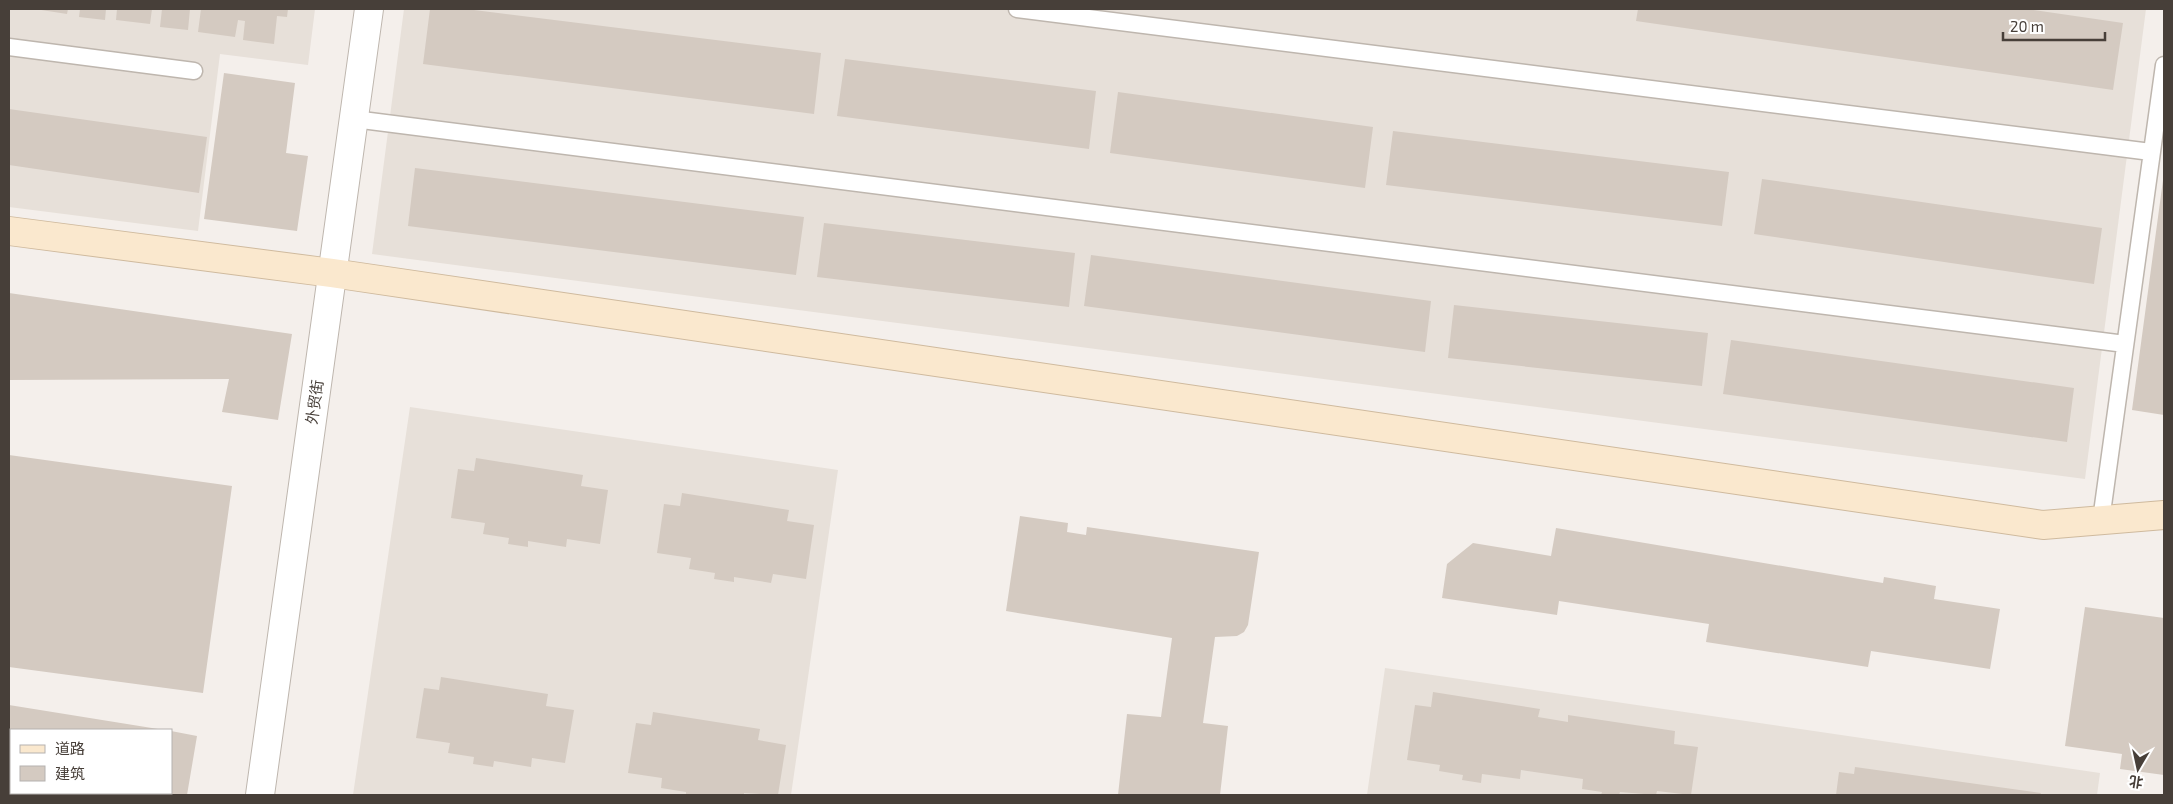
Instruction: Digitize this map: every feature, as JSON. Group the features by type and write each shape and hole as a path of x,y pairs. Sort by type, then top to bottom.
{"street":[{"name":"外贸街","path":"260,795 369,9"},
{"path":"9,231 332,273 2043,525 2164,515"}],"lane":[{"path":"1017,9 2151,152"},
{"path":"9,47 194,71"},
{"path":"2101,520 2164,64"},
{"path":"354,119 2125,344"}],"shaded area":[{"path":"9,9 315,9 308,65 220,54 198,231 9,207"},
{"path":"404,9 2146,9 2085,479 372,254"},
{"path":"410,407 838,470 791,795 353,795"},
{"path":"1385,668 2100,773 2097,795 1367,795"}],"building":[{"path":"35,9 68,9 67,14"},
{"path":"80,9 106,9 105,20 79,17"},
{"path":"117,9 152,9 150,24 116,20"},
{"path":"162,9 190,9 188,30 160,27"},
{"path":"201,9 288,9 287,17 277,16 274,44 243,40 245,21 238,20 235,37 198,32"},
{"path":"430,9 466,9 821,53 814,114 423,64"},
{"path":"1638,9 2026,9 2123,23 2113,90 1636,21"},
{"path":"845,59 1096,91 1089,149 837,116"},
{"path":"224,73 295,83 286,153 308,156 297,231 204,219"},
{"path":"1118,92 1373,127 1365,188 1110,153"},
{"path":"9,109 207,137 199,193 9,165"},
{"path":"1393,131 1729,172 1722,226 1386,185"},
{"path":"415,168 804,217 796,275 408,226"},
{"path":"1762,179 2102,228 2094,284 1754,234"},
{"path":"2164,180 2164,415 2132,410"},
{"path":"824,223 1075,253 1069,307 817,277"},
{"path":"1091,255 1431,301 1425,352 1084,306"},
{"path":"9,293 292,334 278,420 222,412 229,379 9,380"},
{"path":"1454,305 1708,333 1702,386 1448,358"},
{"path":"1731,340 2074,388 2067,442 1723,394"},
{"path":"9,455 232,486 203,693 9,667"},
{"path":"476,458 583,475 581,486 608,490 600,544 567,539 566,547 528,541 528,547 508,544 509,538 483,534 485,523 451,518 458,469 474,471"},
{"path":"682,493 789,510 787,521 814,525 806,579 773,574 771,583 734,577 734,582 714,579 715,573 689,569 691,558 657,553 664,504 680,506"},
{"path":"1020,516 1068,523 1067,532 1086,535 1087,527 1259,552 1248,625 1244,632 1237,636 1215,637 1203,723 1228,726 1220,795 1118,795 1127,714 1161,717 1172,638 1006,611"},
{"path":"1556,528 1883,583 1884,577 1936,586 1934,599 2000,609 1990,669 1871,651 1868,667 1706,642 1709,624 1559,601 1557,615 1442,598 1447,564 1473,543 1551,556"},
{"path":"2085,607 2164,618 2164,775 2120,769 2122,754 2065,746"},
{"path":"441,677 548,694 546,706 574,710 565,763 532,758 531,767 494,761 493,767 473,764 474,757 448,753 450,743 416,738 424,688 439,690"},
{"path":"1433,692 1540,709 1538,717 1568,722 1568,715 1675,731 1674,744 1698,747 1691,795 1657,791 1656,795 1620,792 1619,795 1601,795 1602,792 1582,789 1583,779 1521,770 1520,779 1482,774 1481,783 1462,780 1463,775 1439,771 1440,765 1407,760 1415,705 1431,707"},
{"path":"9,705 158,729 10,729 10,794 172,794 172,731 197,736 187,795 9,795"},
{"path":"653,712 760,729 758,740 786,745 778,795 744,793 744,795 686,795 686,792 661,788 662,778 628,773 636,723 651,725"},
{"path":"1855,767 2041,793 2040,795 1836,795 1839,772 1854,774"}]}
